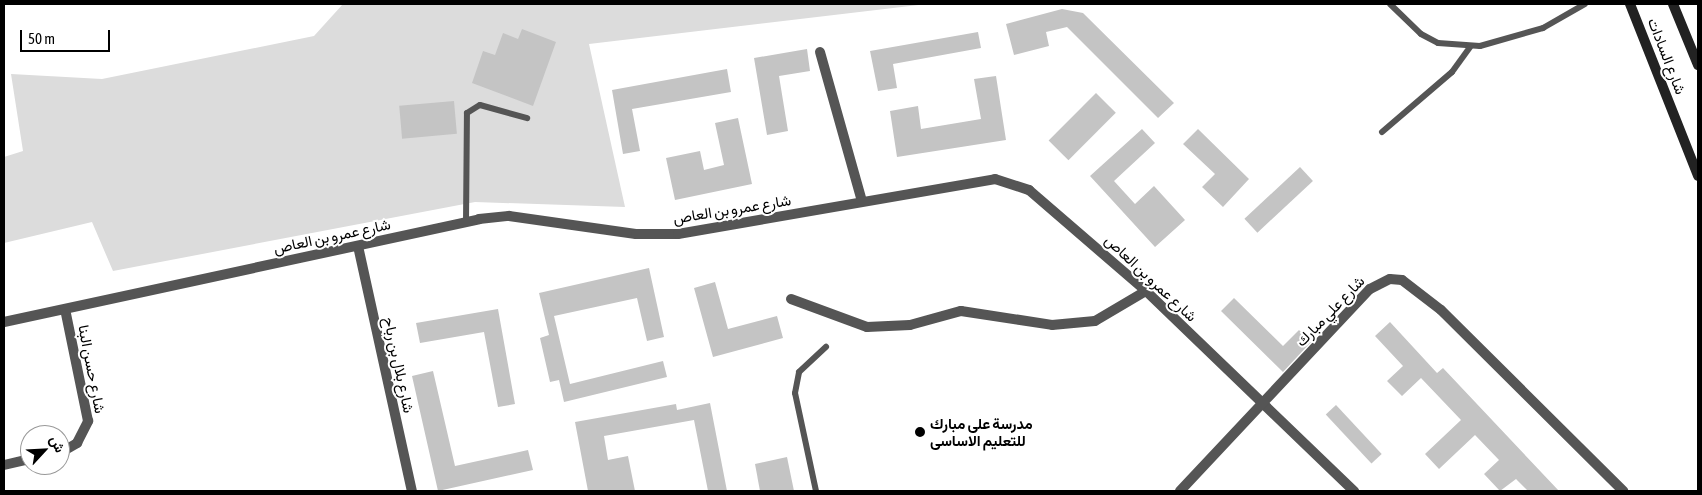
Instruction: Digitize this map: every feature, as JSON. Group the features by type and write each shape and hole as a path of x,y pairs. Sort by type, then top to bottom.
{"main road":[{"name":"شارع السادات","path":"1630,4 1698,176"},
{"name":"شارع السادات","path":"1673,4 1698,65"}],"street":[{"path":"820,52 862,201"},
{"name":"شارع عمرو بن العاص","path":"4,322 466,222 509,216 636,234 678,234 976,179 1013,183 1043,202 1146,291 1264,402 1354,491"},
{"name":"شارع بلال بن رباح","path":"358,246 412,491"},
{"name":"شارع علي مبارك","path":"1180,491 1370,290 1384,280 1402,280 1441,310 1622,491"},
{"path":"791,298 867,327 910,325 961,311 1060,325 1095,321 1146,291"},
{"name":"شارع حسن البنا","path":"65,309 88,416 77,443 70,447"},
{"path":"4,465 20,461"}],"lane":[{"path":"1390,4 1421,34 1438,43 1471,46 1518,38 1585,4"},
{"path":"1382,132 1452,72 1471,46"},
{"path":"466,222 467,113 480,105 527,118"},
{"path":"816,491 795,393 798,372 826,347"}],"shaded area":[{"path":"343,4 927,4 589,44 625,207 475,202 113,271 92,222 4,243 4,157 23,151 11,74 102,79 314,36"}],"building":[{"path":"1062,9 1083,13 1174,103 1158,118 1067,27 1046,32 1049,46 1014,55 1006,24"},
{"path":"522,29 556,42 533,106 472,83 483,51 495,55 503,33 518,39"},
{"path":"978,32 981,48 893,64 897,88 878,91 870,51"},
{"path":"807,49 810,71 779,76 788,131 767,135 754,58"},
{"path":"727,69 731,92 632,109 640,151 623,154 612,90"},
{"path":"996,76 1006,140 897,157 890,111 918,106 921,129 981,119 974,79"},
{"path":"1096,93 1116,113 1068,160 1049,140"},
{"path":"454,101 457,134 402,139 399,106"},
{"path":"738,118 752,184 675,200 666,158 700,151 704,170 724,165 715,123"},
{"path":"1142,129 1155,143 1114,181 1135,204 1154,186 1185,220 1155,247 1090,176"},
{"path":"1198,129 1249,179 1223,207 1202,187 1215,174 1183,144"},
{"path":"1300,167 1313,181 1257,233 1244,219"},
{"path":"649,268 664,337 647,341 637,298 554,316 570,384 663,361 667,377 564,402 559,380 550,382 540,338 549,335 539,293"},
{"path":"715,282 728,329 777,316 783,338 713,357 694,288"},
{"path":"1234,298 1283,346 1299,330 1311,342 1283,372 1221,311"},
{"path":"498,309 515,404 498,407 484,332 420,343 416,323"},
{"path":"1390,322 1437,373 1443,368 1559,491 1528,491 1516,479 1500,491 1484,474 1499,460 1475,435 1439,469 1425,454 1461,420 1421,378 1402,396 1387,381 1403,366 1375,336"},
{"path":"433,371 455,466 528,450 533,470 438,491 412,376"},
{"path":"710,403 727,491 708,491 694,420 604,436 608,460 628,456 635,491 588,491 575,422 676,404 677,410"},
{"path":"1336,405 1382,454 1371,464 1326,415"},
{"path":"787,457 794,491 760,491 755,464"}],"place":[{"name":"مدرسة على مبارك للتعليم الاساسى","path":"920,432"}]}
